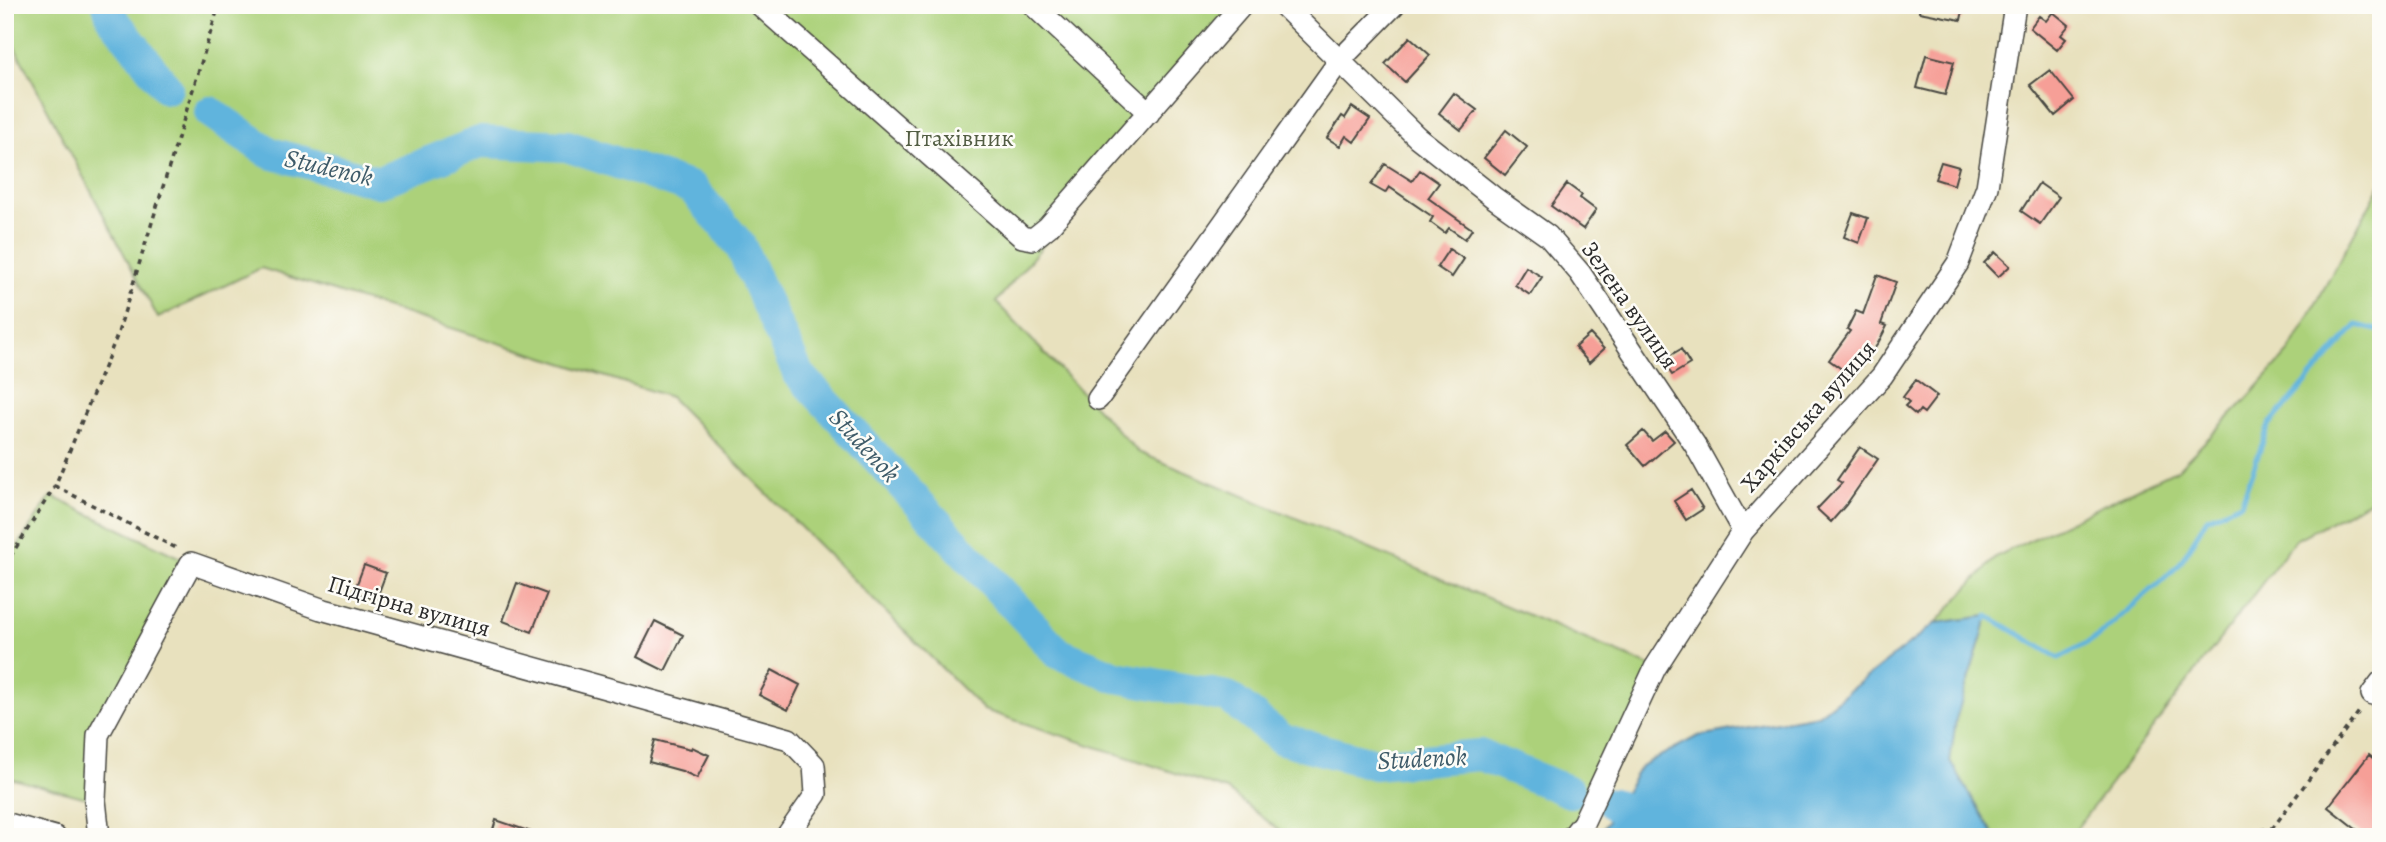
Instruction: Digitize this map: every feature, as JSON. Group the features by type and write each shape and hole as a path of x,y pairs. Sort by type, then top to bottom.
{"street":[{"path":"760,5 1022,237 1034,239 1048,227 1242,5"},
{"path":"1033,5 1149,113"},
{"name":"Зелена вулиця","path":"1283,5 1416,137 1548,236 1580,273 1695,445 1743,531"},
{"path":"1098,399 1340,60 1394,5"},
{"name":"Харківська вулиця","path":"1573,837 1583,823 1655,668 1743,531 1882,376 1958,263 1987,187 2015,5"},
{"path":"99,837 94,800 98,735 191,563"},
{"name":"Підгірна вулиця","path":"191,563 321,609 789,739 814,765 816,794 786,837"},
{"path":"5,822 55,837"}],"path":[{"path":"5,565 55,486 117,337 219,5"},
{"path":"55,486 186,553 191,563"},
{"path":"2266,837 2376,688"},
{"path":"2221,837 2272,828"}],"green space":[{"name":"Птахівник","path":"5,5 1242,5 996,302 1138,452 1655,668 1572,837 1288,837 1227,790 984,710 670,397 261,268 158,318 5,29"},
{"path":"2381,184 2381,495 2295,540 2070,837 1990,837 1993,833 1950,761 1956,719 1988,616 1936,623 1997,556 2178,469 2290,351"},
{"path":"51,496 191,563 98,735 95,800 5,777 5,565"}],"water":[{"path":"1988,616 1956,719 1950,761 1993,833 1990,837 1598,837 1641,766 1698,736 1818,715 1936,623"}],"building":[{"path":"1920,5 1964,5 1961,20 1919,12"},
{"path":"2053,12 2069,25 2061,35 2066,39 2057,50 2030,28 2039,16 2046,21"},
{"path":"1410,37 1430,55 1405,82 1385,64"},
{"path":"1926,55 1954,62 1945,95 1917,88"},
{"path":"2050,70 2074,100 2055,116 2030,85"},
{"path":"1454,93 1477,110 1461,130 1439,113"},
{"path":"1352,107 1370,119 1354,142 1346,136 1340,146 1327,138 1342,116 1345,118"},
{"path":"1506,130 1527,147 1505,175 1484,158"},
{"path":"1941,162 1959,167 1954,185 1935,179"},
{"path":"1385,164 1412,181 1420,170 1439,183 1428,198 1472,229 1465,239 1449,228 1445,233 1430,222 1433,217 1389,187 1385,193 1371,185"},
{"path":"2039,183 2059,197 2040,224 2021,211"},
{"path":"1567,184 1596,210 1583,229 1551,206"},
{"path":"1853,213 1868,218 1859,243 1844,237"},
{"path":"1449,249 1464,259 1452,277 1437,267"},
{"path":"1995,252 2010,266 1998,277 1984,263"},
{"path":"1526,267 1542,277 1530,295 1515,285"},
{"path":"1877,275 1896,282 1881,324 1887,326 1877,345 1853,377 1829,360 1850,331 1847,329 1856,311 1863,314"},
{"path":"1590,334 1604,349 1589,363 1575,347"},
{"path":"1681,349 1690,364 1672,375 1662,360"},
{"path":"1916,380 1937,396 1924,413 1920,410 1916,415 1905,406 1909,402 1903,397"},
{"path":"1643,431 1652,441 1665,431 1674,441 1645,466 1627,445"},
{"path":"1860,447 1878,459 1831,522 1817,509 1842,483 1837,480"},
{"path":"1691,490 1703,509 1686,520 1674,501"},
{"path":"364,565 386,573 376,600 354,592"},
{"path":"517,583 547,594 532,632 503,621"},
{"path":"655,621 683,635 665,671 637,657"},
{"path":"772,670 800,685 788,710 759,695"},
{"path":"655,740 691,749 692,747 709,755 697,778 649,762"},
{"path":"2369,755 2381,765 2381,837 2366,837 2328,807"},
{"path":"496,820 537,834 537,837 491,837"}],"waterway":[{"name":"Studenok","path":"108,5 112,18 167,88"},
{"name":"Studenok","path":"210,112 270,153 379,182 480,142 567,146 692,188 740,245 798,373 1058,653 1116,677 1228,697 1282,739 1375,764 1480,755 1570,792"},
{"path":"1986,619 1988,616 2059,658 2096,638 2179,565 2207,518 2241,503 2269,425 2357,325 2381,331"},
{"name":"Studenok","path":"1613,804 1654,837"}]}
